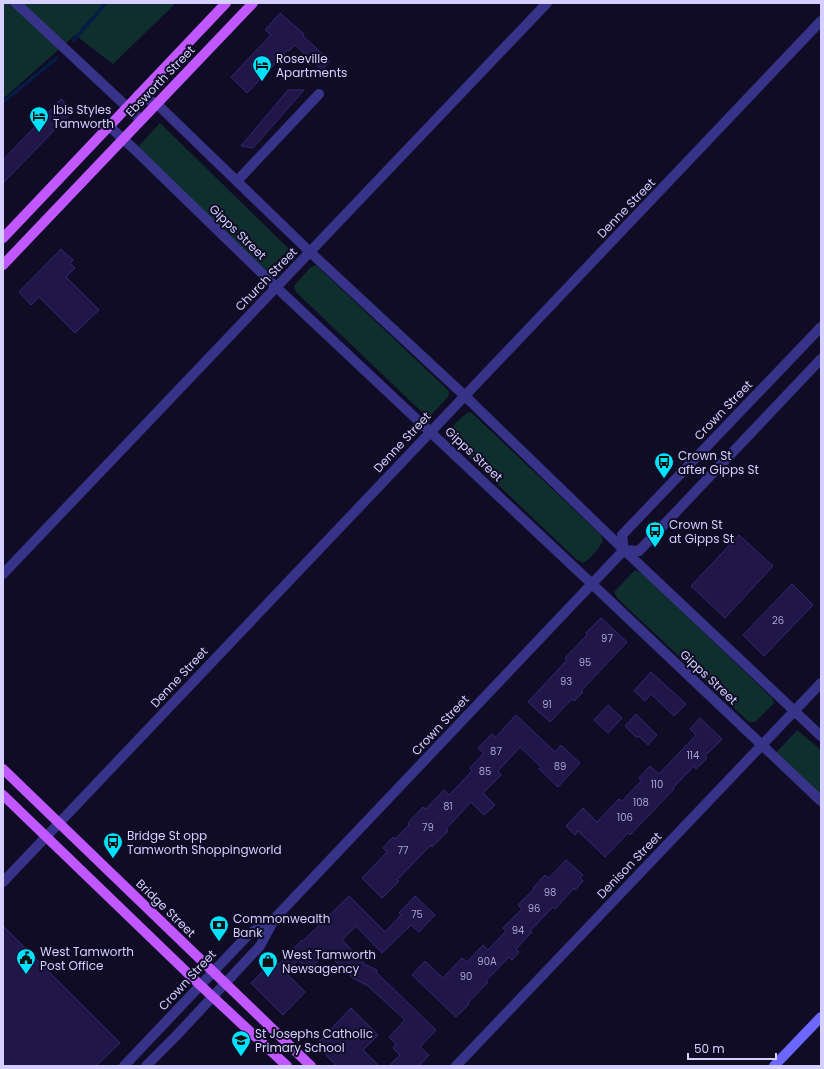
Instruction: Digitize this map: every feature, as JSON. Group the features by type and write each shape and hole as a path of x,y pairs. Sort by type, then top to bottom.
{"main road":[{"name":"Ebsworth Street","path":"3,238 226,3"},
{"name":"Ebsworth Street","path":"3,264 253,3"},
{"name":"Bridge Street","path":"3,769 312,1066"},
{"path":"3,795 200,985 287,1066"}],"street":[{"path":"16,3 140,120"},
{"name":"Church Street","path":"3,574 547,3"},
{"name":"Denne Street","path":"3,882 821,21"},
{"path":"237,181 319,94"},
{"path":"138,95 157,104 310,252 465,396 624,550 821,736"},
{"name":"Gipps Street","path":"109,126 276,287 431,431 821,801"},
{"name":"Crown Street","path":"146,1066 260,946 276,918 624,550 622,535 821,327"},
{"path":"624,550 639,552 821,359"},
{"name":"Denison Street","path":"456,1066 821,683"},
{"name":"Crown Street","path":"124,1066 249,934 276,918"},
{"path":"774,1066 821,1017"}],"green space":[{"path":"3,3 176,3 113,64 75,35 3,99"},
{"path":"160,123 289,249 266,272 138,147"},
{"path":"316,265 448,390 448,397 430,416 426,416 296,292 294,286 310,268"},
{"path":"469,412 472,413 601,535 603,540 602,543 595,553 586,561 583,563 576,559 450,439 447,435 451,429"},
{"path":"635,570 643,574 772,698 774,703 755,722 749,722 618,599 614,592"},
{"path":"797,730 821,750 821,795 774,755"}],"building":[{"path":"280,13 304,34 303,36 330,61 322,70 295,45 289,51 288,50 247,93 231,77 271,35 265,30"},
{"path":"288,90 304,90 253,148 241,146"},
{"path":"61,99 73,111 3,183 3,160"},
{"path":"61,249 73,260 70,264 75,268 66,277 99,310 75,333 39,297 31,305 19,292"},
{"path":"739,535 773,566 725,618 691,586"},
{"path":"792,584 813,605 764,656 743,635"},
{"path":"601,618 627,642 581,691 583,692 574,701 572,699 550,722 528,702 567,660 565,658"},
{"path":"651,672 686,704 674,716 651,694 645,701 634,691"},
{"path":"608,705 622,718 608,733 594,720"},
{"path":"636,714 657,735 648,745 639,736 637,738 625,726"},
{"path":"516,715 555,752 561,745 580,763 558,787 539,769 541,767 520,747 498,771 501,775 483,793 495,805 484,815 471,802 446,829 448,831 432,847 431,845 397,880 399,881 382,898 362,878 387,852 383,848 393,837 395,839 409,825 408,823 423,807 426,809 444,790 449,795 472,771 470,768 484,753 478,748 492,734 496,737"},
{"path":"700,718 722,739 705,756 707,758 696,769 694,766 630,835 628,833 605,857 578,831 575,835 566,826 583,808 597,822 619,799 622,801 642,780 639,778 650,766 659,774 696,735 690,729"},
{"path":"566,860 583,875 580,878 583,881 575,890 574,888 555,909 553,907 530,931 532,932 516,949 519,952 512,960 509,957 486,981 488,982 456,1017 412,975 425,961 443,978 462,958 467,962 483,945 488,950 506,931 503,928 522,909 518,905 545,875 549,878"},
{"path":"349,896 385,932 401,915 399,913 415,896 435,915 419,932 411,925 382,953 356,926 342,940 366,965 377,970 376,972 436,1030 420,1047 429,1055 419,1066 389,1066 400,1055 393,1048 396,1044 389,1037 405,1020 368,986 353,978 326,952 309,970 298,960 286,973 305,992 283,1015 251,983 274,960 278,965 302,940 303,941"},
{"path":"3,926 120,1043 96,1066 3,1066"},
{"path":"351,1008 378,1035 363,1050 379,1066 337,1066 316,1045"}],"waterway":[{"path":"74,40 106,3"},
{"path":"3,102 57,58"}],"place":[{"name":"Roseville Apartments","path":"262,82"},
{"name":"Ibis Styles Tamworth","path":"39,133"},
{"name":"Crown St after Gipps St","path":"664,479"},
{"name":"Crown St at Gipps St","path":"655,548"},
{"name":"Bridge St opp Tamworth Shoppingworld","path":"113,859"},
{"name":"Commonwealth Bank","path":"219,942"},
{"name":"West Tamworth Post Office","path":"26,975"},
{"name":"West Tamworth Newsagency","path":"268,978"},
{"name":"St Josephs Catholic Primary School","path":"241,1057"}]}
